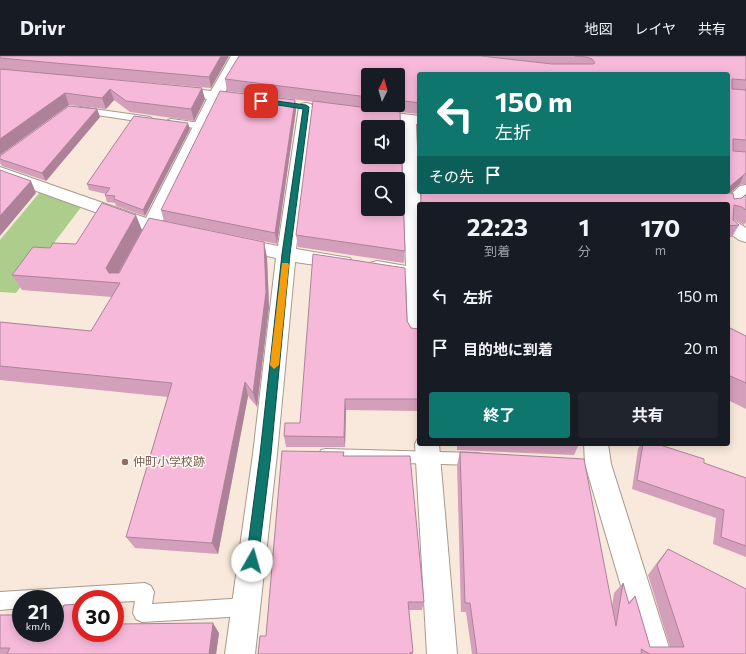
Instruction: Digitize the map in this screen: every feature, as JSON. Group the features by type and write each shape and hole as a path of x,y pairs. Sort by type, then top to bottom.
{"street":[{"path":"147,232 216,95 238,56"},
{"path":"162,90 261,101"},
{"path":"240,654 246,607 273,454 286,254 306,107"},
{"path":"218,240 286,254 417,274 413,119 361,113"},
{"path":"2,176 147,232 188,234"},
{"path":"730,203 746,190"},
{"path":"730,225 746,236"},
{"path":"427,450 442,654"},
{"path":"592,457 656,654"}],"lane":[{"path":"70,109 201,126"},
{"path":"312,454 427,450 490,459"},
{"path":"64,597 145,592 142,612 246,607"},
{"path":"0,600 12,599"}],"green space":[{"path":"40,192 82,206 16,293 0,292 0,240"}],"building":[{"path":"0,56 221,56 209,77 0,58"},
{"path":"239,56 481,56 552,64 593,64 595,63 592,59 574,56 746,56 746,80 732,79 732,89 746,90 746,140 733,139 733,151 746,152 746,173 730,186 730,72 417,72 417,103 405,101 405,68 361,68 361,96 225,79"},
{"path":"0,69 202,88 191,109 126,101 110,89 102,98 65,93 0,139"},
{"path":"220,91 295,100 275,233 161,210"},
{"path":"313,101 361,107 361,112 400,112 400,120 361,120 361,164 402,164 402,172 361,172 361,216 404,216 405,251 296,235"},
{"path":"69,106 97,109 42,173 0,159 0,156"},
{"path":"134,116 188,123 143,210 114,199 115,196 105,195 110,188 87,184"},
{"path":"0,170 31,181 0,216"},
{"path":"733,193 734,199 742,198 746,194 746,210 742,207 734,205 733,220 739,225 730,226 730,202 421,202 421,194"},
{"path":"102,203 136,215 106,268 109,273 119,273 149,218 264,242 266,292 253,393 245,382 212,543 126,537 172,383 0,366 0,322 91,331 120,283 12,275 33,247 50,248 53,243 76,244"},
{"path":"313,254 405,268 407,321 411,328 417,329 417,399 345,399 344,437 284,436 285,423 300,423"},
{"path":"730,328 746,336 746,383 730,376"},
{"path":"643,446 663,446 704,459 704,463 746,478 746,546 721,537 724,510 637,480"},
{"path":"282,451 344,452 343,456 410,456 424,602 408,602 413,652 410,654 258,654 260,636 266,636"},
{"path":"460,452 584,459 616,626 623,583 629,604 635,596 650,647 684,647 657,565 668,549 746,589 746,654 650,654 641,649 642,654 477,654 470,603 465,603"},
{"path":"64,605 72,605 72,642 124,642 124,624 213,623 209,654 7,654 10,648 0,648 0,615 12,615 12,642 64,642"}],"slow traffic":[{"path":"274,365 285,265"}],"place":[{"name":"仲町小学校跡","path":"125,462"}],"route":[{"path":"252,561 286,254 306,107 261,101"}]}
